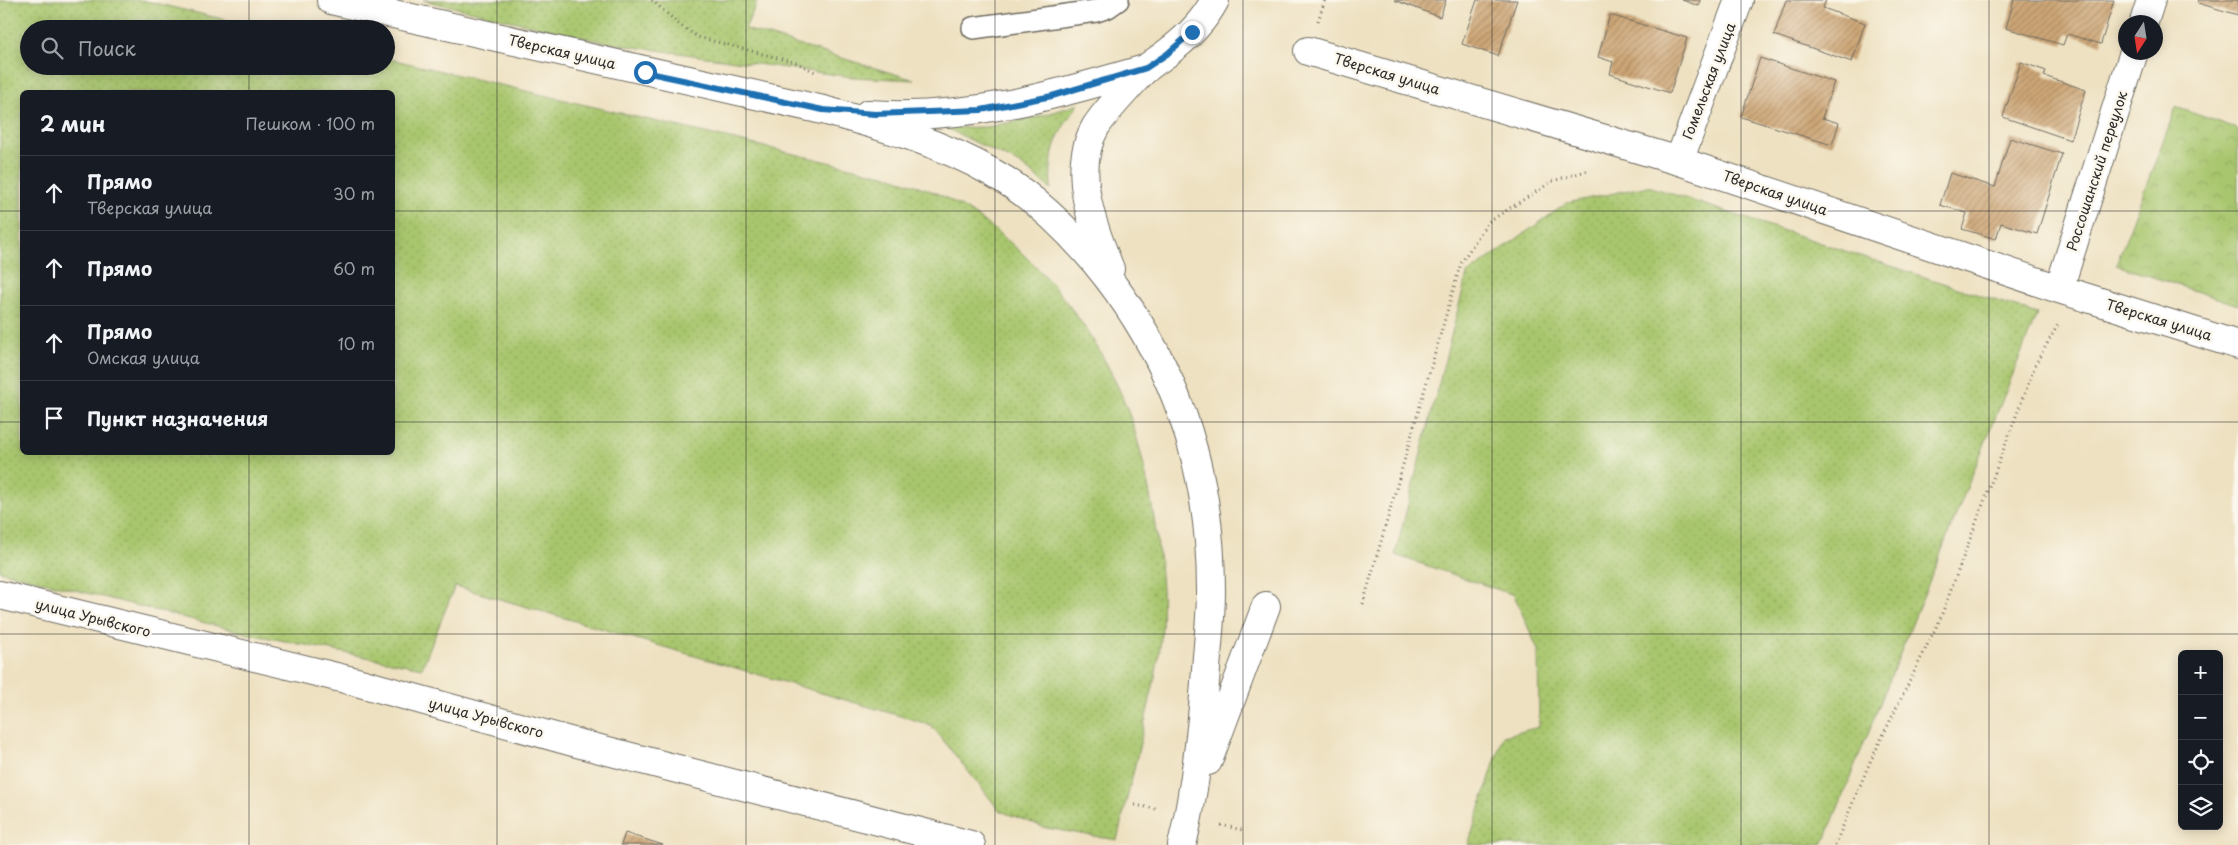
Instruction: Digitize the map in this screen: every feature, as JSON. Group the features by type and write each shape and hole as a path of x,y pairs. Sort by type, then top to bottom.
{"street":[{"name":"Тверская улица","path":"331,0 823,110"},
{"path":"1120,293 1095,232 1086,198 1084,174 1086,152 1096,127 1114,103 1146,68 1167,54 1192,32 1215,0"},
{"name":"Гомельская улица","path":"1679,161 1740,0"},
{"path":"2146,15 2151,0"},
{"name":"Тверская улица","path":"1308,51 1679,161 2067,292 2238,345"},
{"name":"Россошанский переулок","path":"2067,292 2132,60"},
{"path":"823,110 875,114 981,110 1052,96 1146,68"},
{"path":"823,110 918,138 964,157 996,174 1044,211 1071,236 1120,293 1156,351 1174,391 1195,454 1204,496 1211,592 1204,702 1191,804 1182,845"},
{"name":"улица Урывского","path":"0,595 353,681 573,742 971,845"},
{"path":"1191,804 1266,606"}],"lane":[{"path":"973,28 1096,11 1108,7 1118,0"}],"path":[{"path":"652,0 681,26 698,37 797,63 822,76"},
{"path":"1363,604 1462,263 1488,222 1553,181 1591,169"},
{"path":"1835,845 1870,762 1940,619 2036,363 2067,292"}],"green space":[{"path":"0,0 142,0 226,20 20,20 20,75 395,75 395,60 888,176 943,196 981,219 1010,242 1037,268 1062,296 1104,358 1120,391 1140,450 1153,513 1160,564 1162,627 1160,650 1154,684 1117,840 1046,828 1000,811 931,725 455,586 422,668 249,634 0,571"},
{"path":"423,0 758,0 745,29 915,80 851,77 627,46 589,39"},
{"path":"1079,104 1056,143 1051,163 1051,189 1020,164 946,128 987,127 1038,117"},
{"path":"2176,107 2238,129 2238,305 2116,265"},
{"path":"1648,186 2037,314 1823,845 1468,845 1503,736 1539,727 1538,650 1514,595 1395,555 1467,274 1567,203"}],"building":[{"path":"1394,0 1446,0 1440,17"},
{"path":"1477,0 1517,0 1498,56 1462,44"},
{"path":"1682,0 1700,0 1699,6"},
{"path":"1786,0 1826,0 1823,8 1865,23 1852,62 1774,35"},
{"path":"2014,0 2114,0 2101,44 2067,34 2063,45 2006,28"},
{"path":"2199,0 2238,0 2238,15 2198,3"},
{"path":"1610,15 1687,38 1670,93 1610,74 1613,62 1598,57"},
{"path":"1760,58 1834,82 1822,118 1839,123 1832,145 1741,117"},
{"path":"2021,62 2046,71 2044,76 2086,90 2070,140 2003,117"},
{"path":"2010,138 2062,154 2037,234 2001,223 1996,239 1962,229 1967,213 1940,205 1950,173 1995,187"},
{"path":"625,833 663,845 621,845"}],"route":[{"path":"645,72 823,110 875,114 981,110 1052,96 1146,68 1167,54 1192,32"}]}
